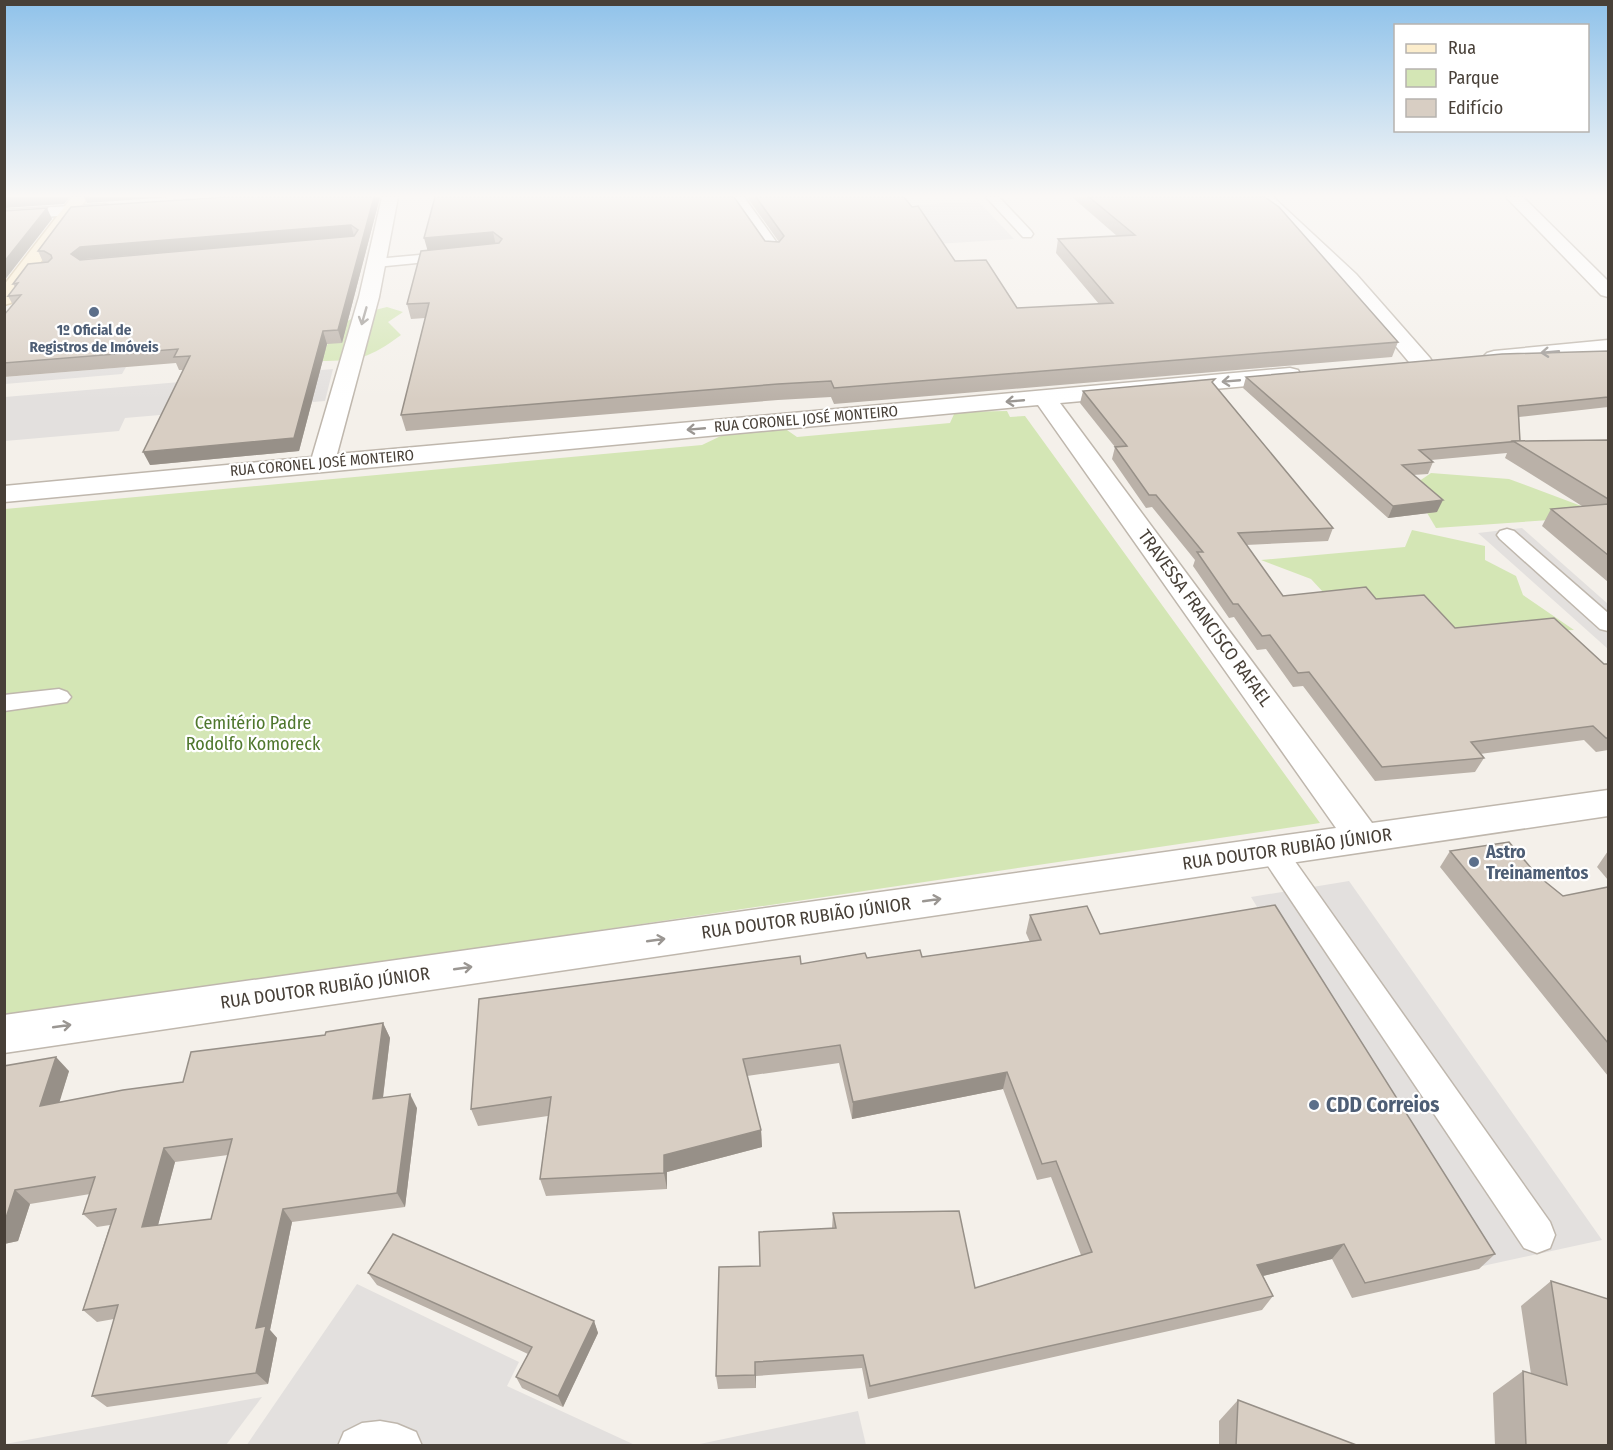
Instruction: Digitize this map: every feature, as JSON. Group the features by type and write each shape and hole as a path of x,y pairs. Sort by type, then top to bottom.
{"main road":[{"path":"4,299 37,265"}],"street":[{"path":"322,463 369,297 376,265"},
{"path":"1335,265 1422,363"},
{"path":"1582,265 1608,291"},
{"path":"1468,359 1608,346"},
{"path":"1398,365 1445,361"},
{"name":"RUA CORONEL JOSÉ MONTEIRO","path":"4,494 1316,373"},
{"name":"TRAVESSA FRANCISCO RAFAEL","path":"1046,398 1364,838"},
{"name":"RUA DOUTOR RUBIÃO JÚNIOR","path":"4,1034 1608,803"}],"lane":[{"path":"1507,535 1608,624"},
{"path":"4,703 58,697"},
{"path":"1272,850 1537,1235"}],"green space":[{"path":"387,307 403,312 388,322 401,335 381,349 363,357 320,361 331,338 344,323 362,314"},
{"name":"Cemitério Padre Rodolfo Komoreck","path":"1007,411 1010,417 1025,416 1320,823 5,1019 5,509 702,445 725,434 784,428 797,437 950,423 955,412"},
{"path":"1431,473 1509,479 1608,516 1436,528 1423,506 1418,482"},
{"path":"1412,530 1485,546 1485,560 1516,576 1523,595 1574,630 1463,634 1419,604 1335,605 1311,579 1261,560 1405,547"}],"shaded area":[{"path":"126,367 122,374 5,384 5,377"},
{"path":"333,369 325,401 125,418 119,431 5,441 5,397"},
{"path":"1522,528 1608,604 1608,649 1478,533"},
{"path":"1349,881 1602,1240 1478,1267 1251,897"},
{"path":"357,1284 519,1362 507,1386 635,1445 246,1446"},
{"path":"262,1397 226,1445 5,1445 5,1444"},
{"path":"858,1411 866,1445 695,1445"}],"building":[{"path":"27,265 356,265 338,330 323,331 294,438 143,452 190,356 174,357 178,349 4,363 4,315 21,295 8,296 18,283 13,284"},
{"path":"417,265 989,265 1017,308 1113,303 1080,265 1330,265 1398,342 834,388 831,381 778,384 401,415 429,303 407,304"},
{"path":"1608,351 1608,397 1518,406 1520,441 1419,450 1433,462 1402,465 1443,500 1393,506 1246,377 1502,354"},
{"path":"1215,379 1212,382 1333,528 1238,533 1283,596 1366,587 1376,599 1424,595 1455,628 1554,618 1604,664 1608,664 1608,738 1593,726 1471,742 1484,758 1382,767 1309,672 1298,673 1270,635 1262,636 1238,604 1233,604 1197,552 1203,552 1156,495 1149,495 1115,447 1127,446 1083,391"},
{"path":"1608,440 1608,499 1513,441"},
{"path":"1608,504 1608,555 1551,509"},
{"path":"1509,842 1537,875 1563,896 1608,887 1608,1043 1450,851"},
{"path":"1275,905 1495,1254 1365,1283 1344,1244 1257,1265 1273,1296 870,1386 863,1355 755,1362 755,1375 716,1376 719,1267 760,1266 759,1232 836,1228 833,1213 959,1211 975,1288 1092,1252 1056,1161 1042,1164 1007,1072 853,1102 840,1045 743,1059 761,1130 664,1155 664,1173 540,1179 551,1097 471,1109 479,999 800,956 801,964 865,953 867,958 920,950 922,957 1041,940 1030,915 1087,906 1100,934"},
{"path":"383,1023 373,1099 410,1094 397,1193 283,1209 256,1328 266,1326 256,1373 92,1396 118,1305 83,1310 116,1209 83,1214 95,1177 15,1190 4,1224 4,1066 56,1057 40,1106 123,1090 183,1082 191,1052 325,1035 326,1032","holes":["232,1139 211,1219 142,1227 164,1148"]},
{"path":"393,1234 594,1321 558,1396 516,1377 532,1347 368,1273"},
{"path":"1551,1281 1608,1299 1608,1446 1526,1446 1523,1371 1567,1385"},
{"path":"1238,1400 1359,1446 1236,1446"}],"place":[{"name":"1º Oficial de Registros de Imóveis","path":"94,312"},
{"name":"Astro Treinamentos","path":"1474,862"},
{"name":"CDD Correios","path":"1314,1105"}]}
